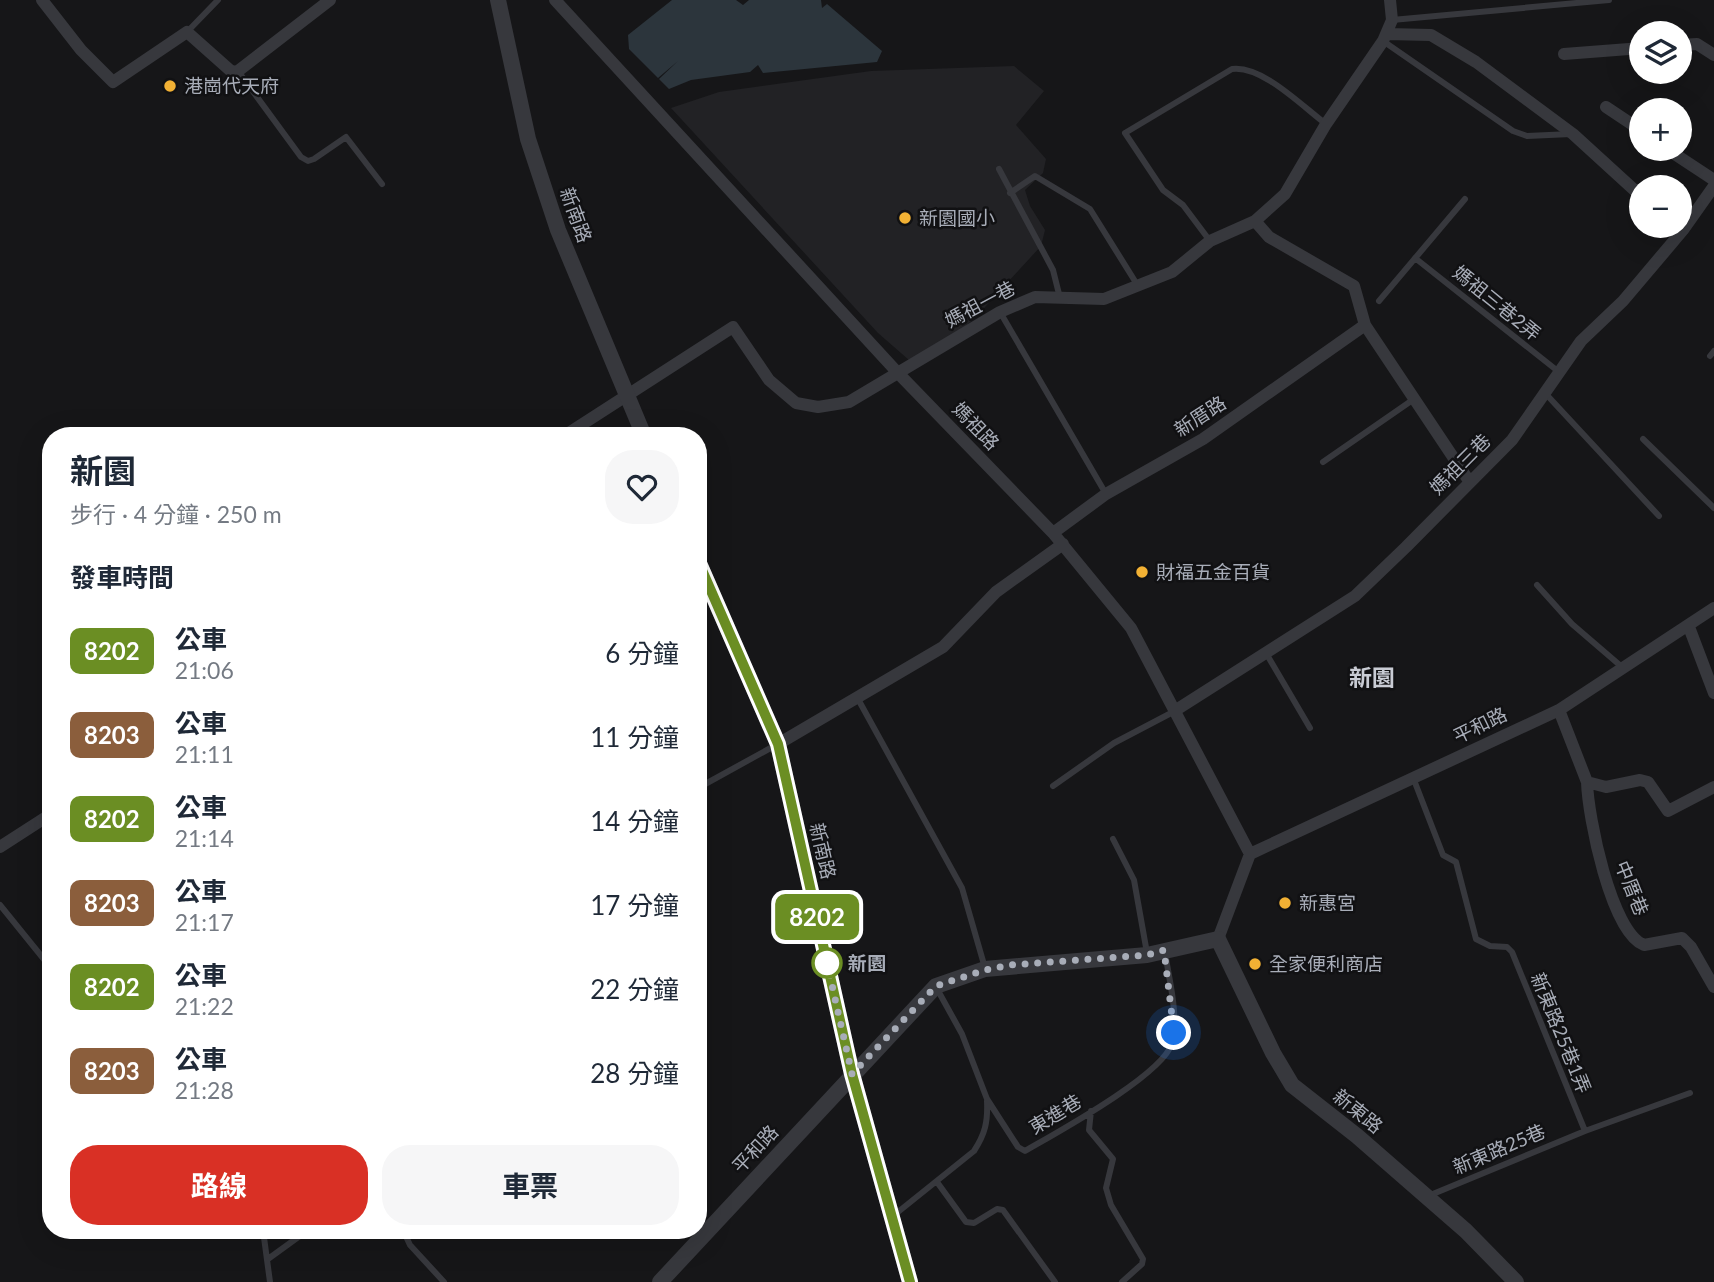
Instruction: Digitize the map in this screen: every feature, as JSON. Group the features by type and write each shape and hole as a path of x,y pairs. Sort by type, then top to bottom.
{"street":[{"path":"42,0 81,50 113,82 187,32 232,72 238,71 330,0"},
{"name":"新南路","path":"498,0 528,139 558,230 640,427"},
{"name":"媽祖路","path":"555,0 897,372 1063,544 1131,628 1250,854"},
{"name":"媽祖一巷","path":"578,427 733,327 769,380 796,402 818,407 849,402 1000,312 1035,297 1104,299 1139,288 1172,272 1210,241 1255,221 1285,194 1326,124 1385,37 1392,20 1390,0"},
{"path":"1385,37 1431,35 1476,62 1573,134 1629,185"},
{"path":"1692,44 1697,44 1714,55"},
{"path":"1563,54 1629,49"},
{"path":"1606,107 1629,122"},
{"path":"1684,161 1714,183"},
{"name":"媽祖三巷","path":"1692,212 1714,183"},
{"path":"1255,221 1269,237 1354,286 1366,325 1469,481"},
{"name":"媽祖三巷","path":"1176,710 1355,596 1512,440 1581,341 1623,301 1672,238"},
{"name":"新厝路","path":"1053,533 1106,494 1203,439 1366,325"},
{"path":"778,744 943,647 996,592 1063,544"},
{"name":"新南路","path":"707,582 778,744 852,1074 910,1282"},
{"name":"平和路","path":"1250,854 1414,780 1559,710 1689,627 1714,608"},
{"path":"1689,627 1714,693"},
{"name":"中厝巷","path":"1559,710 1587,782 1602,872 1632,937 1644,945 1682,938 1691,947 1714,987"},
{"path":"1587,782 1606,787 1640,780 1648,782 1668,811 1714,787"},
{"path":"0,846 42,820"},
{"path":"936,986 985,970 1147,955 1218,939 1250,854"},
{"name":"新東路","path":"1218,939 1273,1053 1293,1085 1426,1197 1516,1282"},
{"name":"平和路","path":"707,1231 936,986"},
{"name":"平和路","path":"660,1282 700,1239"}],"lane":[{"path":"187,32 218,0"},
{"path":"1392,20 1609,0"},
{"path":"1385,37 1513,131 1527,136 1573,134"},
{"path":"1210,241 1183,205 1163,190 1125,133 1231,69 1241,68 1260,74 1326,124"},
{"path":"238,71 301,157 307,161 314,159 346,137 382,184"},
{"path":"999,169 1054,270 1060,298"},
{"path":"1010,193 1035,176 1090,209 1139,288"},
{"path":"1379,301 1465,199"},
{"name":"媽祖三巷2弄","path":"1415,258 1559,373"},
{"path":"1000,312 1106,494"},
{"path":"1545,393 1659,516"},
{"path":"1323,462 1414,399"},
{"path":"1643,439 1714,508"},
{"path":"1537,585 1573,624 1624,668"},
{"path":"1266,653 1310,728"},
{"path":"858,699 962,888 985,970"},
{"path":"1053,786 1114,743 1176,710"},
{"path":"707,783 778,744"},
{"name":"新東路25巷1弄","path":"1414,780 1443,855 1456,862 1476,939 1490,946 1507,947 1584,1131"},
{"path":"1113,839 1134,880 1147,955"},
{"path":"0,905 42,957"},
{"name":"東進巷","path":"936,986 962,1034 987,1099 1018,1147 1025,1151 1134,1084 1166,1056 1171,1045 1172,1006 1164,950"},
{"name":"新東路25巷","path":"1426,1197 1584,1131 1690,1093"},
{"path":"891,1218 974,1151 983,1138 988,1122 987,1099"},
{"path":"1091,1111 1089,1130 1113,1159 1107,1188 1111,1205 1143,1259 1142,1264 1122,1282"},
{"path":"937,1182 966,1222 974,1223 996,1209 1003,1210 1055,1282"},
{"path":"265,1239 270,1282"},
{"path":"268,1259 296,1239"},
{"path":"407,1239 444,1282"}],"shaded area":[{"path":"672,0 736,0 743,5 749,0 821,0 822,8 827,4 882,51 877,62 763,73 758,65 750,72 691,80 669,89 659,79 678,61 658,78 629,49 628,35"},
{"name":"新園國小","path":"1014,66 1044,91 1016,125 1046,159 1043,173 1025,190 1030,206 1045,230 1041,246 975,318 917,367 878,333 671,108 719,92 871,71"}],"bus line":[{"name":"8202","path":"707,582 778,744 852,1074 910,1282"}],"place":[{"name":"港崗代天府","path":"170,86"},
{"name":"新園國小","path":"905,218"},
{"name":"財福五金百貨","path":"1142,572"},
{"name":"新惠宮","path":"1285,903"},
{"name":"新園","path":"827,963"},
{"name":"全家便利商店","path":"1255,964"}],"district":[{"name":"新園","path":"1372,678"}],"route":[{"path":"827,963 852,1074 936,986 1010,965 1147,955 1164,950 1174,1033"}]}
